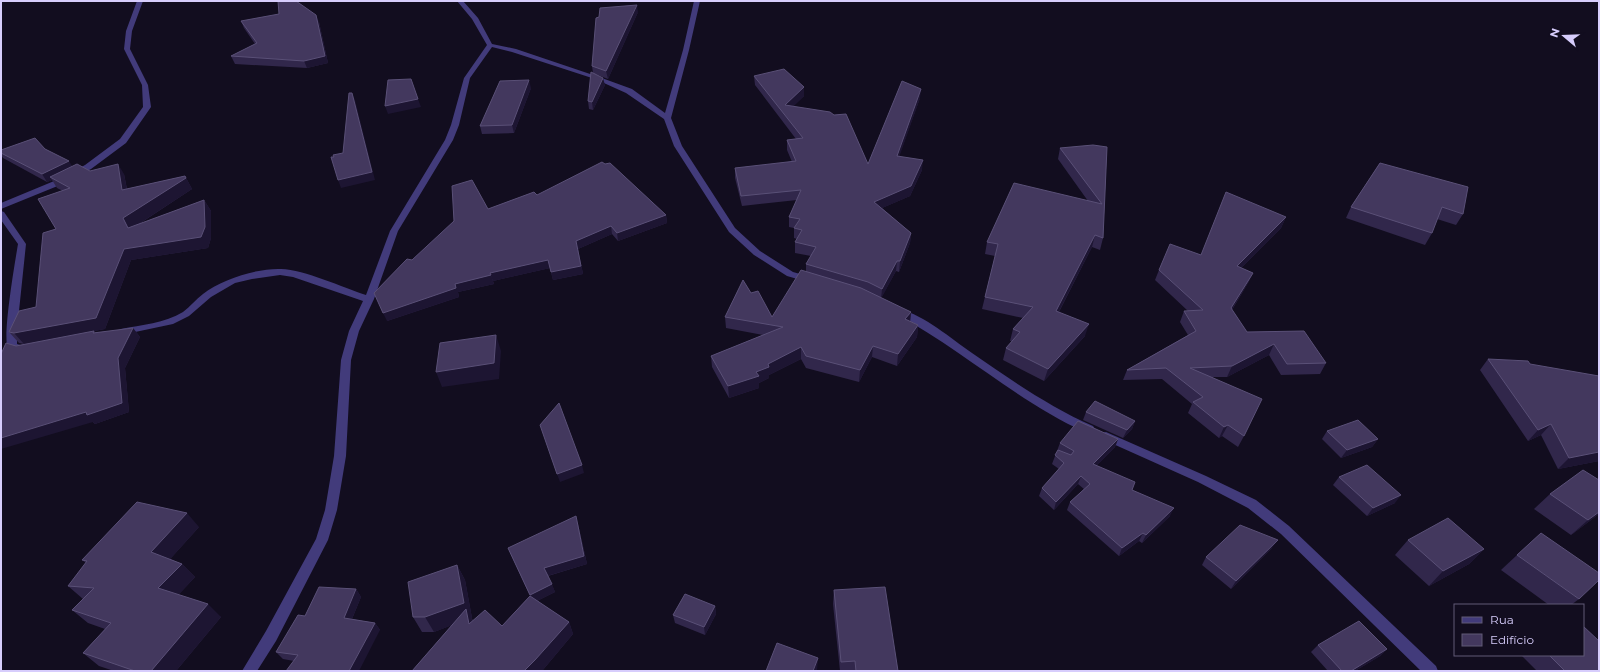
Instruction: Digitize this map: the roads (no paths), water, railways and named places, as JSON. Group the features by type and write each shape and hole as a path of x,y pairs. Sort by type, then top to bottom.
{"street":[{"path":"1,206 62,181 88,167 124,141 147,106 145,85 127,49 129,31 140,1"},
{"path":"667,118 686,50 697,1"},
{"path":"463,2 475,18 490,45 514,50 597,78 629,91 667,118 678,146 732,230 758,254 790,274 820,283"},
{"path":"249,671 270,636 322,540 330,510 340,456 346,360 354,331 369,299 394,231 449,140 455,128 462,93 468,76 485,55 490,45"},
{"path":"1,214 22,244 12,330 12,346 24,350 31,349"},
{"path":"111,334 170,322 186,314 208,295 232,281 252,276 280,272 294,274 369,299"},
{"path":"892,309 926,326 970,357 1062,416 1202,479 1252,504 1284,530 1431,671"}]}
